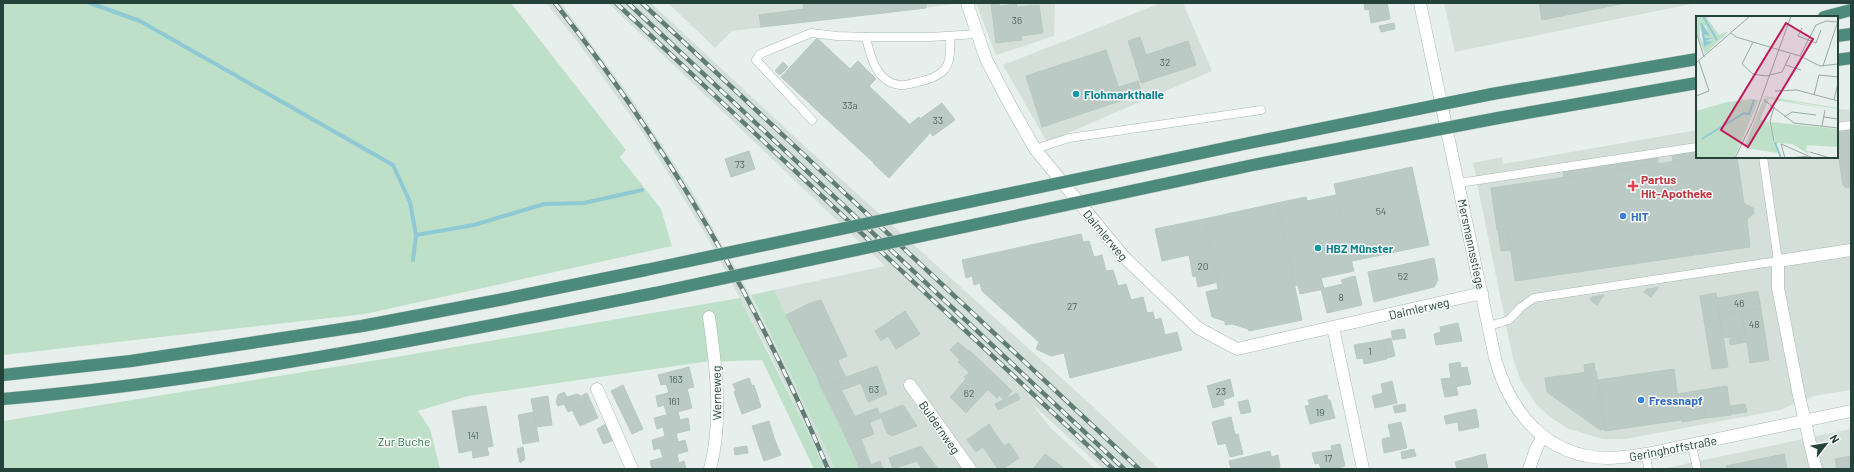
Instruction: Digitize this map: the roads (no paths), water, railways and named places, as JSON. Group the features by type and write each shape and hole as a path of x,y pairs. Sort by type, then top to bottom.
{"highway":[{"path":"1828,16 1851,10"},
{"path":"1838,36 1851,34"},
{"path":"1636,69 1696,51"},
{"path":"1838,60 1851,58"},
{"path":"3,375 131,361 362,326 646,270 1249,143 1492,94 1696,59"},
{"path":"3,399 179,379 328,356 481,328 655,293 1253,165 1498,118 1696,83"}],"street":[{"name":"Daimlerweg","path":"966,3 986,59 1035,149 1124,257 1198,328 1237,349 1482,293"},
{"name":"Mersmannsstiege","path":"1420,3 1498,367 1508,394 1526,421 1543,436"},
{"path":"1816,469 1799,396 1778,288 1778,261 1851,250"},
{"name":"Werneweg","path":"709,317 716,364 717,414 716,448 710,469"},
{"path":"1333,328 1363,469"},
{"name":"Buldernweg","path":"910,385 970,469"},
{"path":"597,389 632,469"},
{"name":"Geringhoffstraße","path":"1543,436 1569,450 1588,456 1614,458 1646,454 1692,445 1851,411"},
{"path":"1529,469 1536,449 1543,436"}],"lane":[{"path":"812,120 756,60 760,54 811,32 837,36 866,37 950,36 977,34"},
{"path":"866,37 870,56 880,74 890,83 902,85 929,79 944,70 950,58 950,36"},
{"path":"1035,149 1069,138 1261,110"},
{"path":"1838,127 1851,125"},
{"path":"1459,183 1696,147"},
{"path":"1489,326 1509,320 1521,307 1534,298 1778,261 1763,158"},
{"path":"1692,445 1697,469"},
{"path":"1646,454 1648,469"}],"waterway":[{"path":"90,3 140,21 393,165 410,202 416,235 474,225 544,204 584,203 642,190"},
{"path":"413,260 416,235"}],"railway":[{"path":"555,3 635,112 707,227 772,346 828,469"},
{"path":"616,3 1113,469"},
{"path":"628,3 1124,469"},
{"path":"642,3 1139,469"}],"place":[{"name":"Flohmarkthalle","path":"1076,94"},
{"name":"Partus Hit-Apotheke","path":"1633,186"},
{"name":"HIT","path":"1623,216"},
{"name":"HBZ Münster","path":"1318,248"},
{"name":"Fressnapf","path":"1641,400"}],"park label":[{"name":"Zur Buche","path":"404,441"}]}
